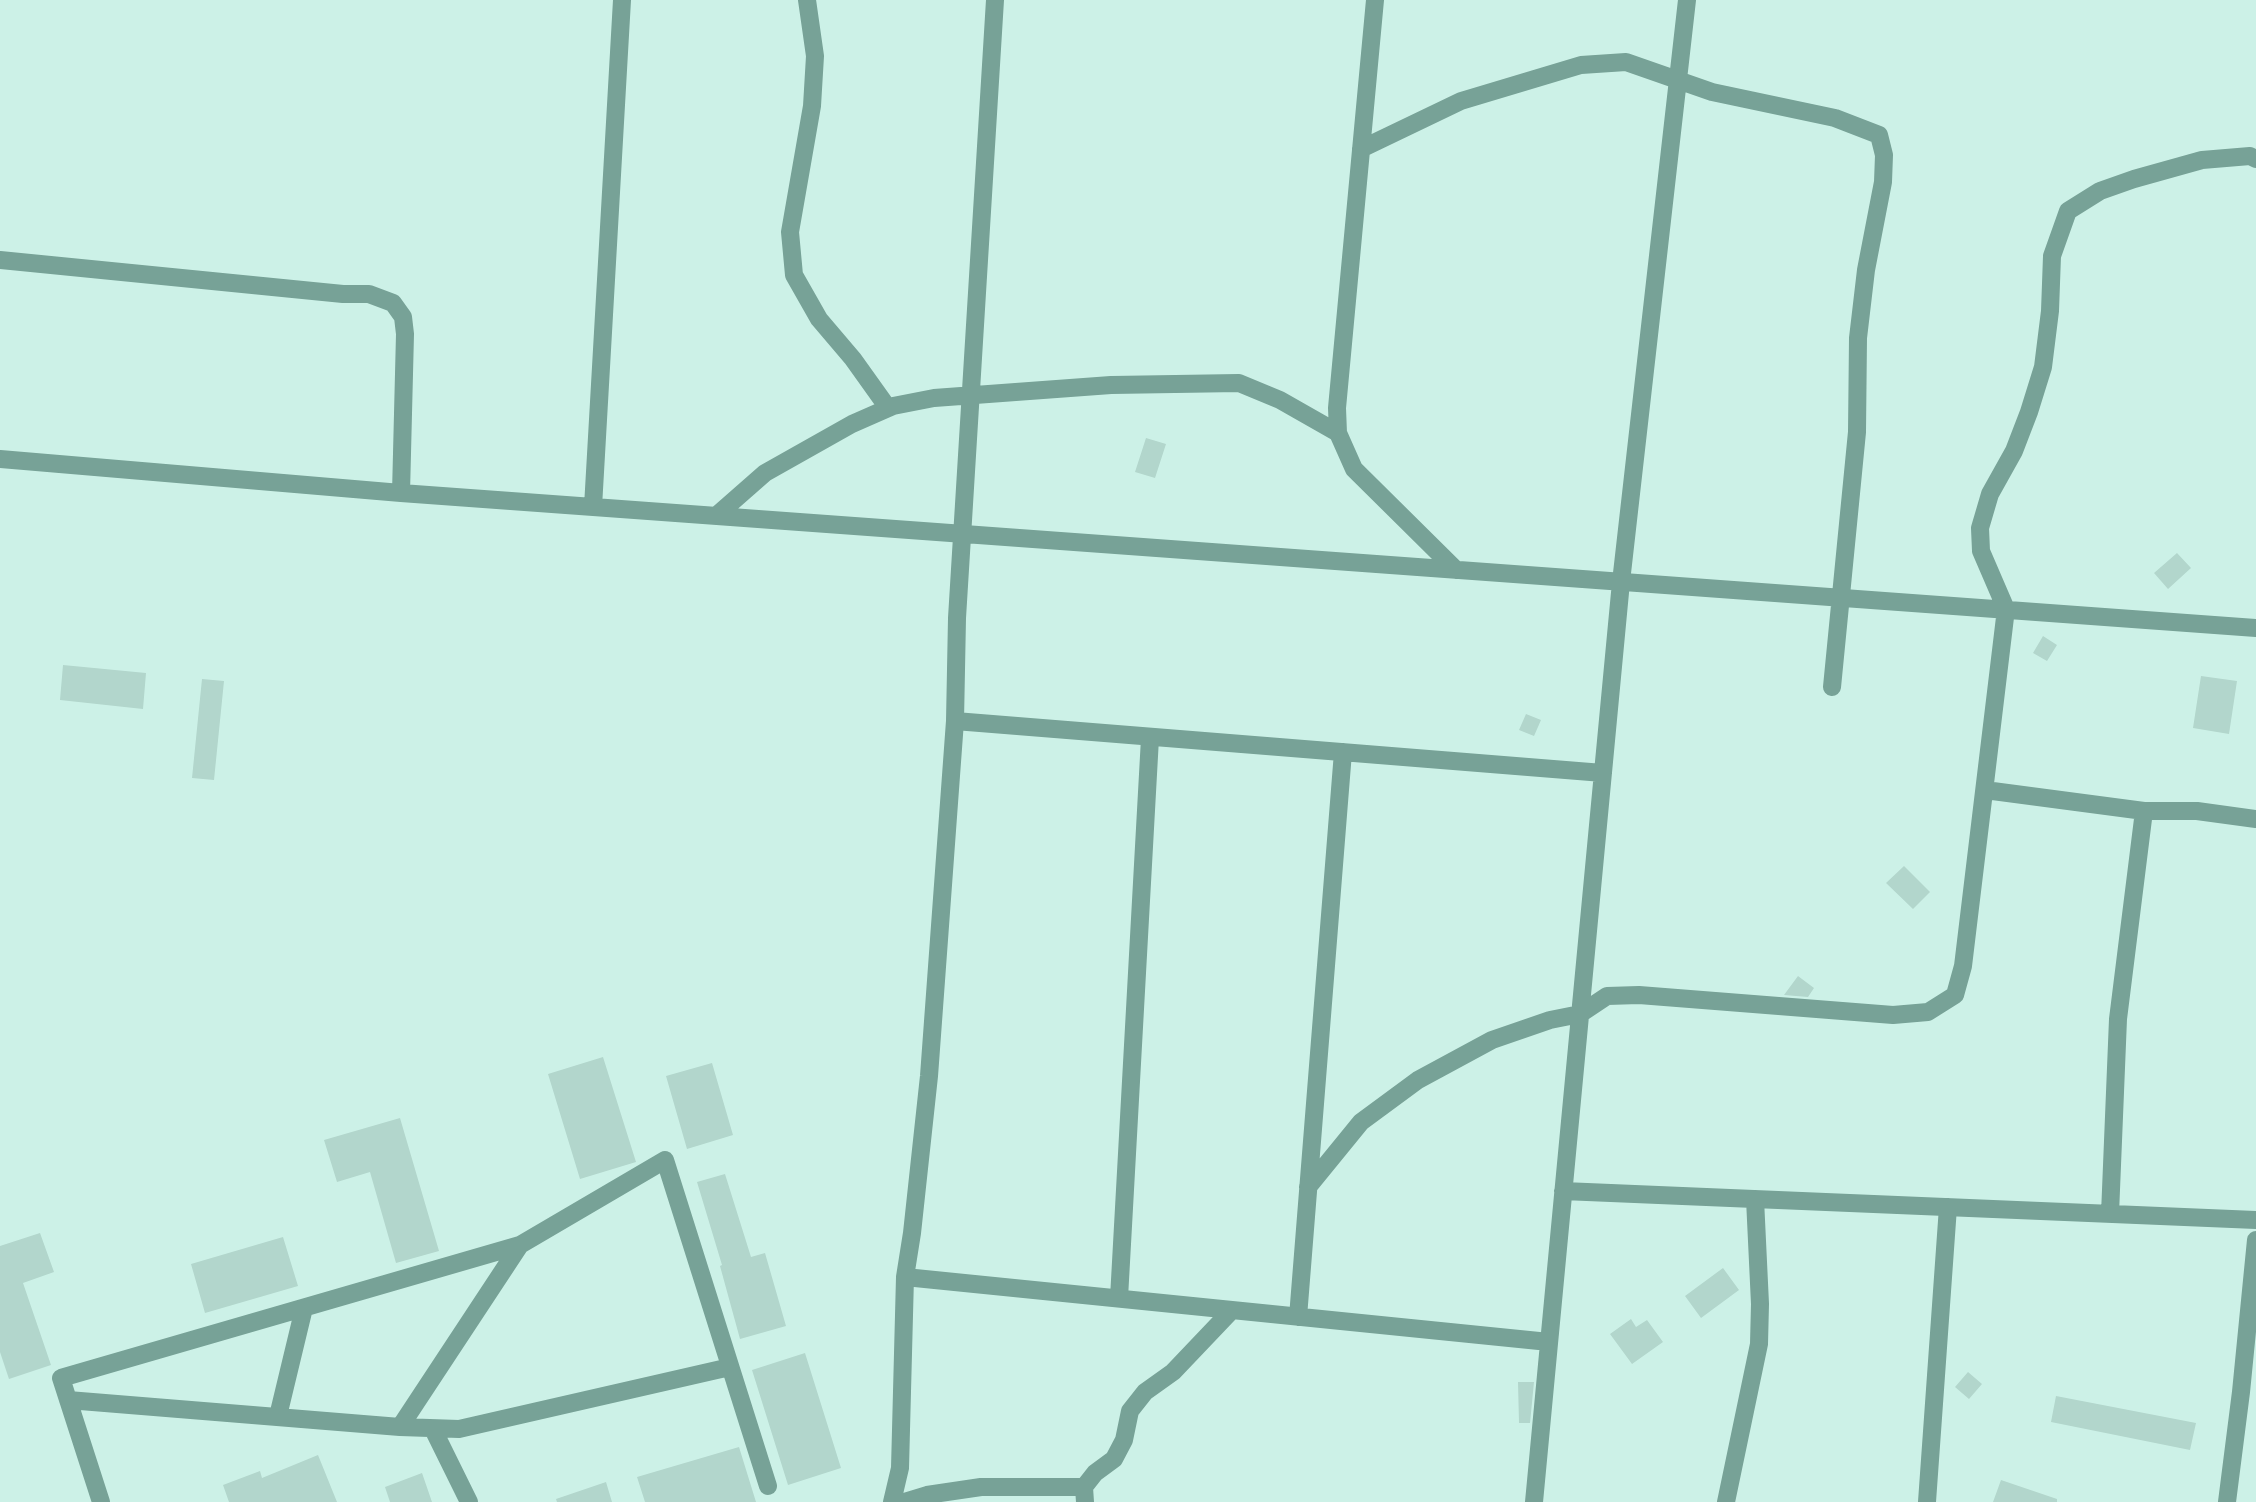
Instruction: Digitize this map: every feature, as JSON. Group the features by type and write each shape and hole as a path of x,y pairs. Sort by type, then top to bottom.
{"street":[{"path":"593,507 622,0"},
{"path":"807,0 815,56 812,106 790,232 794,275 819,319 853,359 888,408"},
{"path":"892,1502 900,1468 905,1278 929,1076 955,721 957,618 995,0"},
{"path":"1375,0 1337,408 1338,433 1354,469 1456,570"},
{"path":"1534,1502 1620,582 1687,0"},
{"path":"1361,149 1461,101 1581,65 1626,62 1712,92 1835,118 1879,135 1884,155 1883,182 1866,270 1858,338 1857,432 1832,687"},
{"path":"1308,1187 1361,1122 1418,1080 1492,1040 1550,1020 1580,1014 1607,996 1639,995 1893,1015 1928,1012 1955,995 1963,966 2006,610 1981,551 1980,528 1990,495 2014,451 2043,367 2050,311 2052,256 2068,211 2100,191 2202,160 2250,156 2256,159"},
{"path":"0,260 343,294 369,294 393,303 402,317 405,334 401,494"},
{"path":"716,516 765,473 852,424 888,408 934,397 1111,385 1239,383 1280,400 1338,433"},
{"path":"0,459 401,494 2256,628"},
{"path":"955,721 1603,773"},
{"path":"1119,1298 1150,738"},
{"path":"1298,1317 1343,752"},
{"path":"1985,790 2144,811 2197,811 2256,819"},
{"path":"2110,1214 2118,1018 2144,811"},
{"path":"101,1502 61,1378 520,1245 665,1160 768,1486"},
{"path":"1563,1191 2256,1220"},
{"path":"1726,1502 1759,1344 1760,1304 1755,1199"},
{"path":"1927,1502 1948,1207"},
{"path":"2227,1502 2248,1393 2256,1240"},
{"path":"400,1427 520,1245"},
{"path":"905,1278 1549,1342"},
{"path":"278,1416 304,1308"},
{"path":"904,1502 927,1495 981,1487 1085,1495 1095,1474 1114,1458 1124,1440 1130,1410 1145,1392 1173,1372 1232,1310"},
{"path":"68,1400 400,1427 459,1429 730,1367"},
{"path":"433,1429 469,1502"}],"building":[{"path":"1146,438 1166,444 1155,478 1135,472"},
{"path":"2177,553 2191,568 2168,589 2154,573"},
{"path":"2043,636 2057,645 2047,661 2033,653"},
{"path":"63,665 146,673 143,709 60,700"},
{"path":"2201,676 2237,681 2229,734 2193,728"},
{"path":"202,679 224,681 214,780 192,778"},
{"path":"1526,714 1541,720 1534,736 1519,730"},
{"path":"1904,866 1930,892 1913,909 1886,883"},
{"path":"1798,976 1814,988 1808,997 1784,995"},
{"path":"603,1057 636,1162 580,1179 548,1074"},
{"path":"712,1063 733,1135 687,1149 666,1076"},
{"path":"400,1118 439,1251 396,1263 370,1172 337,1182 324,1140"},
{"path":"725,1174 751,1257 765,1253 786,1326 740,1339 720,1266 722,1265 697,1182"},
{"path":"40,1233 54,1272 23,1283 51,1365 9,1379 0,1352 0,1246"},
{"path":"283,1237 298,1286 205,1313 191,1264"},
{"path":"1723,1268 1739,1290 1701,1318 1685,1296"},
{"path":"1631,1319 1636,1327 1647,1320 1663,1342 1632,1364 1610,1334"},
{"path":"805,1353 841,1468 788,1485 752,1370"},
{"path":"1968,1372 1982,1384 1969,1399 1955,1387"},
{"path":"1518,1382 1534,1382 1530,1423 1519,1423"},
{"path":"2056,1396 2196,1423 2190,1450 2051,1422"},
{"path":"739,1447 756,1502 645,1502 637,1477"},
{"path":"318,1455 337,1502 229,1502 223,1485 260,1471 262,1478"},
{"path":"422,1473 432,1502 390,1502 385,1487"},
{"path":"2001,1480 2057,1499 2057,1502 1993,1502"},
{"path":"606,1482 612,1502 557,1502 556,1499"}]}
